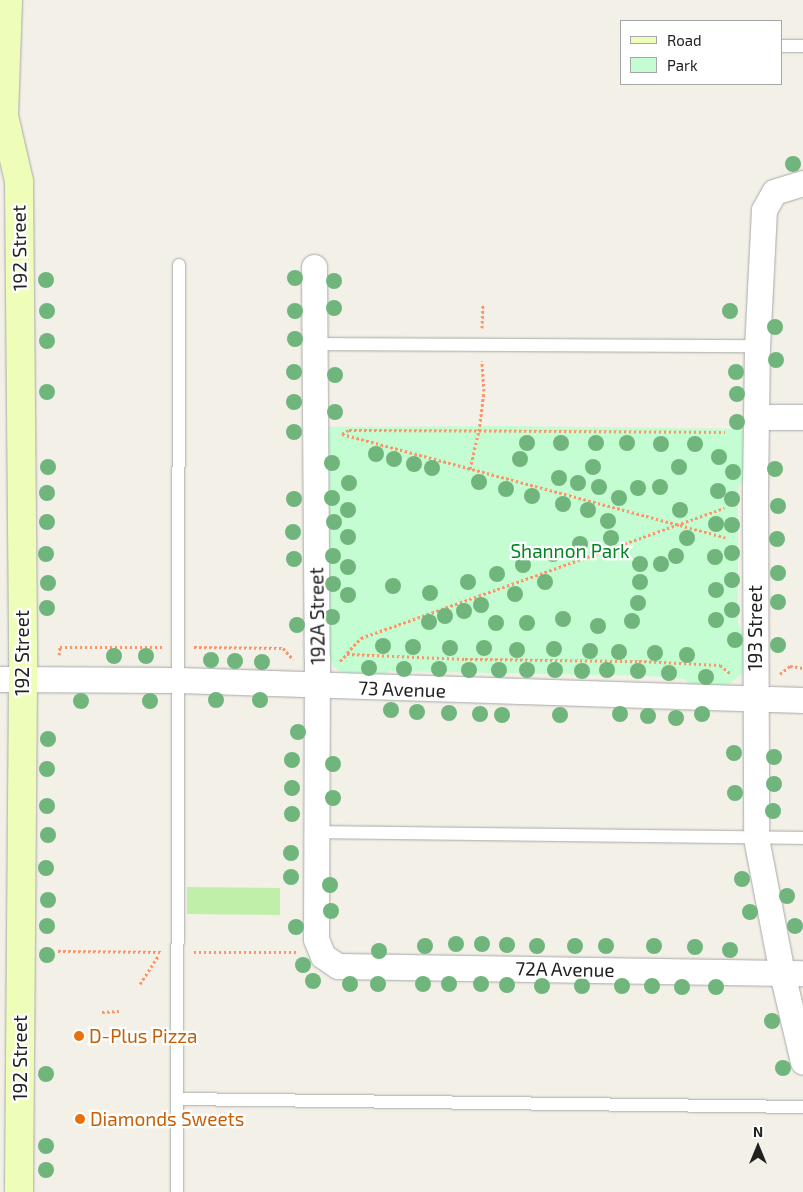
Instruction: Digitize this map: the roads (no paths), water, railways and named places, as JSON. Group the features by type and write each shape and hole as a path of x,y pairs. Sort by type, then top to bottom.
{"main road":[{"name":"192 Street","path":"8,0 2,126 18,181 11,679 19,1192"}],"street":[{"name":"193 Street","path":"803,183 774,192 764,210 757,346 755,699 756,838 793,973 803,1062"},
{"name":"192A Street","path":"314,267 317,686 316,939 323,956 329,962"},
{"path":"756,417 803,417"},
{"name":"73 Avenue","path":"11,679 178,680 317,686 803,700"},
{"name":"72A Avenue","path":"329,962 338,966 793,973"}],"lane":[{"path":"783,46 803,46"},
{"path":"177,1192 179,265"},
{"path":"315,344 757,346"},
{"path":"316,832 803,838"},
{"path":"177,1099 803,1107"}],"place":[{"name":"D-Plus Pizza","path":"79,1036"},
{"name":"Diamonds Sweets","path":"80,1119"}],"park label":[{"name":"Shannon Park","path":"570,551"}]}
